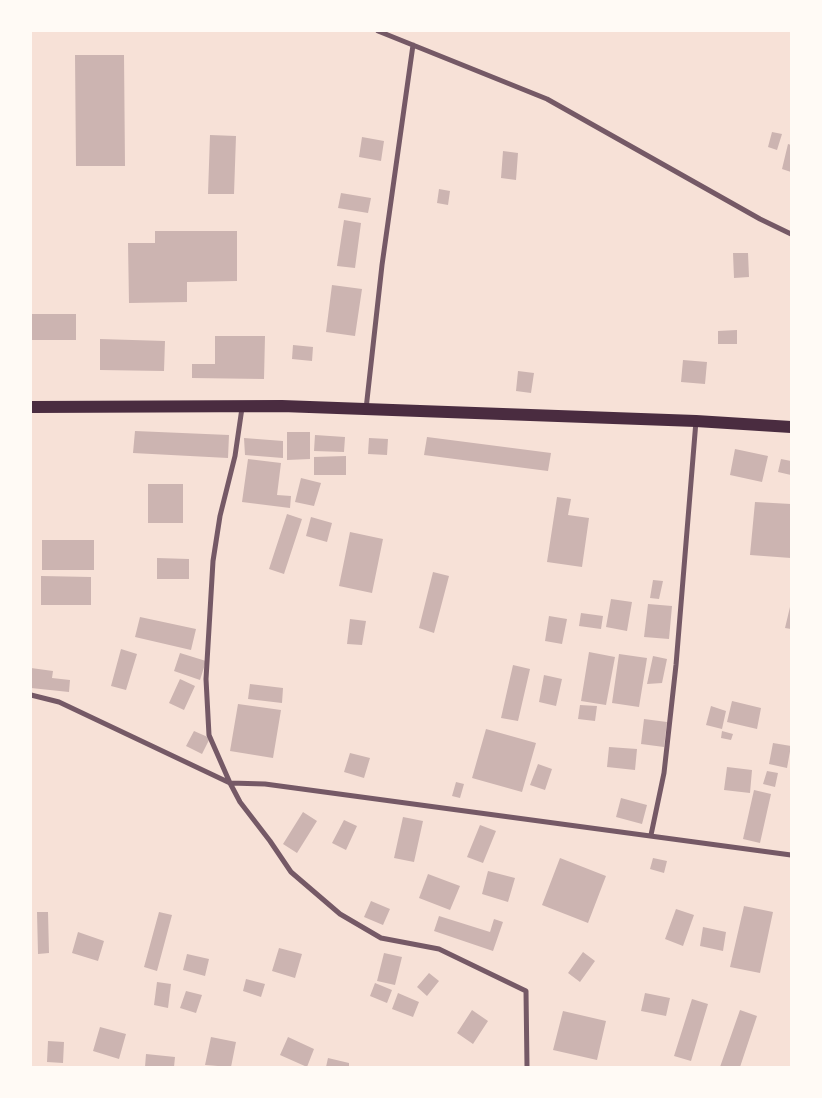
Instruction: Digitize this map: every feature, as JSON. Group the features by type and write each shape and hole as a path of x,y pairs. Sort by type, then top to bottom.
{"main road":[{"path":"31,407 242,406 366,409 696,421 791,427"}],"street":[{"path":"378,31 548,100 760,219 791,234"},
{"path":"366,409 382,265 413,45"},
{"path":"242,406 236,456 220,516 213,561 206,679 210,735 230,783 240,802 291,872 340,914 381,938 439,949 526,991 527,1067"},
{"path":"652,835 664,773 676,665 696,421"},
{"path":"31,695 59,702 230,783 284,786 791,854"}],"building":[{"path":"75,55 124,55 125,166 76,166"},
{"path":"772,132 782,134 777,150 768,147"},
{"path":"210,135 236,136 234,194 208,194"},
{"path":"362,137 384,141 381,161 359,157"},
{"path":"788,144 791,145 791,172 782,169"},
{"path":"503,151 518,153 516,180 501,178"},
{"path":"439,189 450,191 448,205 437,203"},
{"path":"341,193 371,198 368,213 338,208"},
{"path":"344,220 361,223 355,268 337,266"},
{"path":"155,231 237,231 237,281 187,282 187,302 129,303 128,243 155,243"},
{"path":"733,253 748,253 749,277 734,278"},
{"path":"332,285 362,289 355,336 326,332"},
{"path":"31,314 76,314 76,340 31,340"},
{"path":"737,330 737,344 718,344 718,331"},
{"path":"215,336 265,336 264,379 192,378 192,364 215,364"},
{"path":"100,339 165,341 164,371 100,370"},
{"path":"293,345 313,347 312,361 292,359"},
{"path":"683,360 707,362 705,384 681,382"},
{"path":"518,371 534,373 531,393 516,391"},
{"path":"135,431 229,435 228,458 133,453"},
{"path":"287,432 310,432 310,459 287,460"},
{"path":"315,435 345,437 344,452 314,451"},
{"path":"427,437 551,453 548,471 424,455"},
{"path":"244,438 283,441 283,458 245,455"},
{"path":"369,438 388,439 387,455 368,454"},
{"path":"735,449 768,456 762,482 730,475"},
{"path":"346,456 346,475 314,475 314,457"},
{"path":"248,459 281,463 277,495 291,496 290,508 242,502"},
{"path":"781,459 791,461 791,475 778,472"},
{"path":"301,478 321,483 314,506 295,502"},
{"path":"148,484 183,484 183,523 148,523"},
{"path":"557,497 571,499 568,515 589,518 582,567 547,562"},
{"path":"755,502 791,504 791,558 750,555"},
{"path":"287,514 302,519 284,574 269,569"},
{"path":"311,517 332,523 327,542 306,536"},
{"path":"350,532 383,539 372,593 339,586"},
{"path":"42,540 94,540 94,570 42,570"},
{"path":"157,558 189,559 189,579 157,579"},
{"path":"433,572 449,576 434,633 419,628"},
{"path":"41,576 91,577 91,605 41,605"},
{"path":"653,580 663,581 659,599 650,598"},
{"path":"611,599 632,602 627,631 606,627"},
{"path":"648,604 672,606 669,639 644,637"},
{"path":"791,607 791,629 785,628"},
{"path":"581,613 603,616 601,629 579,626"},
{"path":"549,616 567,619 562,644 545,641"},
{"path":"140,617 196,629 191,650 135,637"},
{"path":"350,619 366,621 362,645 347,644"},
{"path":"121,649 137,654 126,690 111,686"},
{"path":"589,652 615,657 606,705 581,701"},
{"path":"180,653 206,661 200,680 174,671"},
{"path":"619,654 647,658 639,707 612,703"},
{"path":"653,656 667,659 662,683 647,684"},
{"path":"513,665 530,669 518,721 501,718"},
{"path":"31,668 53,671 52,678 70,680 69,692 31,688"},
{"path":"544,675 562,679 556,706 539,702"},
{"path":"180,679 195,686 184,710 169,703"},
{"path":"250,684 283,688 282,703 248,699"},
{"path":"732,701 761,708 757,729 727,722"},
{"path":"238,704 281,710 273,758 230,751"},
{"path":"580,705 597,706 595,721 578,719"},
{"path":"711,706 726,711 722,729 706,725"},
{"path":"644,719 667,722 664,747 641,744"},
{"path":"486,729 536,743 522,792 472,778"},
{"path":"194,731 210,738 202,754 186,746"},
{"path":"722,731 733,734 731,740 721,738"},
{"path":"773,743 791,746 787,768 769,764"},
{"path":"609,747 637,749 635,770 607,767"},
{"path":"350,753 370,758 364,778 344,772"},
{"path":"538,764 552,769 545,790 530,785"},
{"path":"727,767 752,770 750,793 724,790"},
{"path":"767,771 778,773 775,787 763,784"},
{"path":"456,782 464,784 460,798 452,796"},
{"path":"754,790 771,794 760,843 743,839"},
{"path":"621,798 647,805 642,824 616,817"},
{"path":"303,812 317,821 297,853 283,844"},
{"path":"403,817 423,821 414,862 394,858"},
{"path":"344,820 357,826 346,850 332,843"},
{"path":"480,825 496,831 483,863 467,857"},
{"path":"560,858 606,876 588,923 542,905"},
{"path":"653,858 667,861 664,873 650,869"},
{"path":"488,871 515,878 508,902 482,894"},
{"path":"428,874 460,886 450,910 419,898"},
{"path":"371,901 390,909 383,925 364,917"},
{"path":"744,906 773,912 760,973 730,967"},
{"path":"676,909 694,915 683,946 665,939"},
{"path":"37,912 48,912 49,953 38,954"},
{"path":"159,912 172,915 157,971 144,967"},
{"path":"439,916 490,932 494,919 503,922 493,951 434,931"},
{"path":"703,927 726,932 723,951 700,946"},
{"path":"78,932 104,941 98,961 72,953"},
{"path":"279,948 302,954 295,978 272,971"},
{"path":"583,952 595,961 580,982 568,973"},
{"path":"384,953 402,957 395,985 377,981"},
{"path":"187,954 209,959 205,976 183,970"},
{"path":"429,973 439,981 427,996 417,987"},
{"path":"246,979 265,984 261,997 243,991"},
{"path":"157,982 171,984 168,1008 154,1005"},
{"path":"375,983 392,990 387,1003 370,996"},
{"path":"186,991 202,995 196,1013 180,1008"},
{"path":"398,993 419,1002 413,1017 392,1009"},
{"path":"645,993 670,998 666,1016 641,1011"},
{"path":"692,999 708,1004 691,1061 674,1056"},
{"path":"472,1010 488,1021 473,1044 457,1033"},
{"path":"740,1010 757,1016 740,1067 720,1067"},
{"path":"563,1011 606,1021 597,1060 553,1050"},
{"path":"100,1027 126,1034 119,1059 93,1051"},
{"path":"211,1037 236,1042 231,1067 205,1065"},
{"path":"288,1037 314,1049 307,1067 280,1055"},
{"path":"48,1041 64,1042 63,1063 47,1062"},
{"path":"146,1054 175,1057 174,1067 145,1067"},
{"path":"328,1058 349,1063 349,1067 326,1067"}]}
